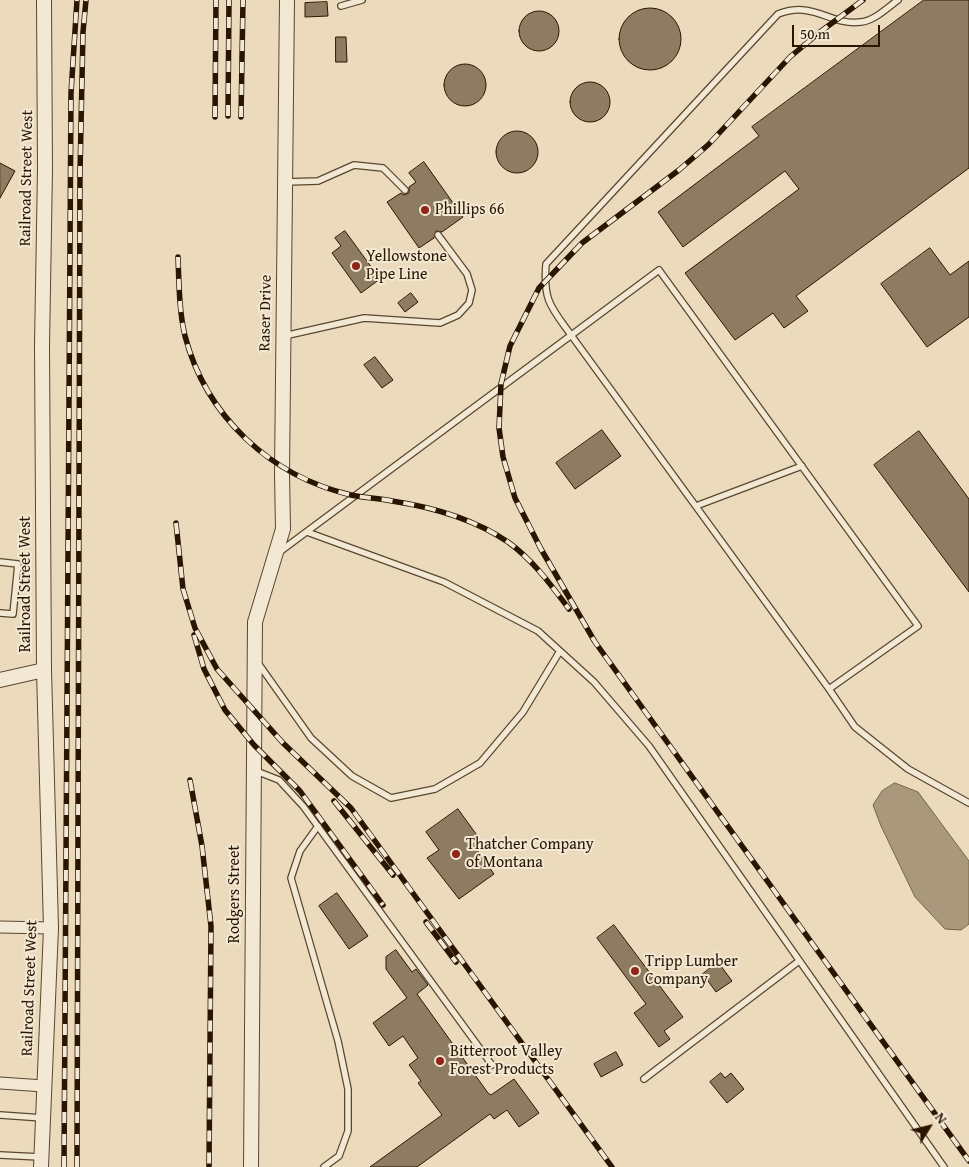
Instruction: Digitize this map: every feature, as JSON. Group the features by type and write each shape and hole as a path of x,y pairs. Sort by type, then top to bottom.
{"street":[{"name":"Railroad Street West","path":"42,1162 42,1118 51,928 44,670 42,356 45,169 44,0"},
{"name":"Raser Drive","path":"255,622 283,530 287,0"},
{"name":"Rodgers Street","path":"254,1167 255,622"},
{"path":"0,680 44,670"},
{"path":"0,927 51,928"},
{"path":"0,1083 44,1086"}],"lane":[{"path":"341,6 362,0"},
{"path":"898,0 875,17 862,22 850,22 800,6 778,14 546,264 544,286 548,303 855,726 908,769 969,803"},
{"path":"285,182 318,181 354,165 384,168 405,190"},
{"path":"283,337 364,318 440,323 458,314 469,303 472,290 467,274 438,235"},
{"path":"275,556 659,270 918,626 829,689"},
{"path":"696,506 802,466"},
{"path":"307,532 444,582 538,631 594,682 648,746 944,1167"},
{"path":"0,562 18,564 13,614 0,613"},
{"path":"254,658 311,738 352,776 391,798 435,789 480,763 523,712 560,651"},
{"path":"254,770 279,780 303,806 492,1065"},
{"path":"318,826 300,851 291,878 338,1041 348,1090 348,1131 339,1156 324,1167"},
{"path":"644,1079 799,961"},
{"path":"0,1115 42,1118"},
{"path":"0,1155 42,1162"}],"shaded area":[{"path":"895,783 918,792 969,861 969,924 961,930 945,929 915,897 881,826 873,805 882,791"}],"building":[{"path":"924,0 969,0 969,168 796,296 808,311 784,328 773,313 735,340 685,273 799,189 785,171 683,247 658,212 759,136 752,127"},
{"path":"327,2 328,16 305,17 305,3"},
{"path":"650,8 662,10 672,17 679,27 681,39 679,51 672,61 662,68 650,70 638,68 628,61 621,51 619,39 621,27 628,17 638,10"},
{"path":"535,11 543,11 550,14 556,20 559,31 556,42 550,48 543,51 535,51 528,48 522,42 519,35 519,27 522,20 528,14"},
{"path":"336,37 346,37 347,62 336,62"},
{"path":"465,64 480,70 486,85 480,100 465,106 450,100 444,85 450,70"},
{"path":"594,82 601,85 607,91 610,102 609,110 601,119 594,122 586,122 579,119 571,110 570,98 573,91 582,83"},
{"path":"521,131 529,134 535,140 538,152 535,164 529,170 513,173 505,170 499,164 496,148 499,140 505,134"},
{"name":"Phillips 66","path":"424,162 463,217 442,232 436,231 434,238 419,248 387,202 401,193 404,195 409,193 409,187 416,182 409,173"},
{"path":"0,163 15,171 0,198"},
{"name":"Yellowstone Pipe Line","path":"345,231 380,279 361,293 332,253 341,246 335,238"},
{"path":"930,248 950,275 969,261 969,317 927,347 881,284"},
{"path":"411,293 418,302 405,312 398,303"},
{"path":"375,357 393,380 382,388 364,365"},
{"path":"602,430 621,456 575,489 556,463"},
{"path":"919,431 969,499 969,592 874,465"},
{"name":"Thatcher Company of Montana","path":"458,809 484,845 477,850 494,874 459,899 427,858 439,850 426,832"},
{"path":"337,893 368,936 349,949 319,906"},
{"name":"Tripp Lumber Company","path":"614,925 683,1017 664,1031 670,1039 659,1047 634,1013 646,1004 597,938"},
{"name":"Bitterroot Valley Forest Products","path":"396,950 412,972 416,969 428,985 417,994 488,1093 491,1095 514,1079 539,1113 519,1127 507,1110 494,1119 490,1114 417,1167 370,1167 442,1115 418,1083 421,1081 409,1065 418,1058 403,1036 389,1046 373,1023 407,998 386,969 386,957"},
{"path":"718,962 732,981 716,992 703,974"},
{"path":"616,1052 623,1065 601,1077 594,1064"},
{"path":"721,1073 725,1078 731,1073 744,1089 727,1103 710,1082"}],"railway":[{"path":"64,1167 71,93 77,0"},
{"path":"77,1167 80,173 83,32 86,0"},
{"path":"215,117 216,0"},
{"path":"228,116 229,0"},
{"path":"241,117 243,0"},
{"path":"863,0 790,57 708,145 679,170 582,243 539,288 510,346 501,384 499,428 503,457 515,498 541,549 595,642 969,1161"},
{"path":"178,257 183,326 195,365 208,392 225,416 246,438 268,457 294,473 321,486 351,495 387,500 452,515 495,534 517,549 534,565 569,609"},
{"path":"176,523 183,589 195,628 217,669 283,743 351,808 612,1167"},
{"path":"194,635 204,669 225,710 254,745 300,791 383,905"},
{"path":"190,780 202,846 211,926 209,1167"},
{"path":"334,801 393,875"},
{"path":"426,922 456,962"}],"place":[{"name":"Phillips 66","path":"425,210"},
{"name":"Yellowstone Pipe Line","path":"356,266"},
{"name":"Thatcher Company of Montana","path":"456,854"},
{"name":"Tripp Lumber Company","path":"635,971"},
{"name":"Bitterroot Valley Forest Products","path":"440,1061"}]}
